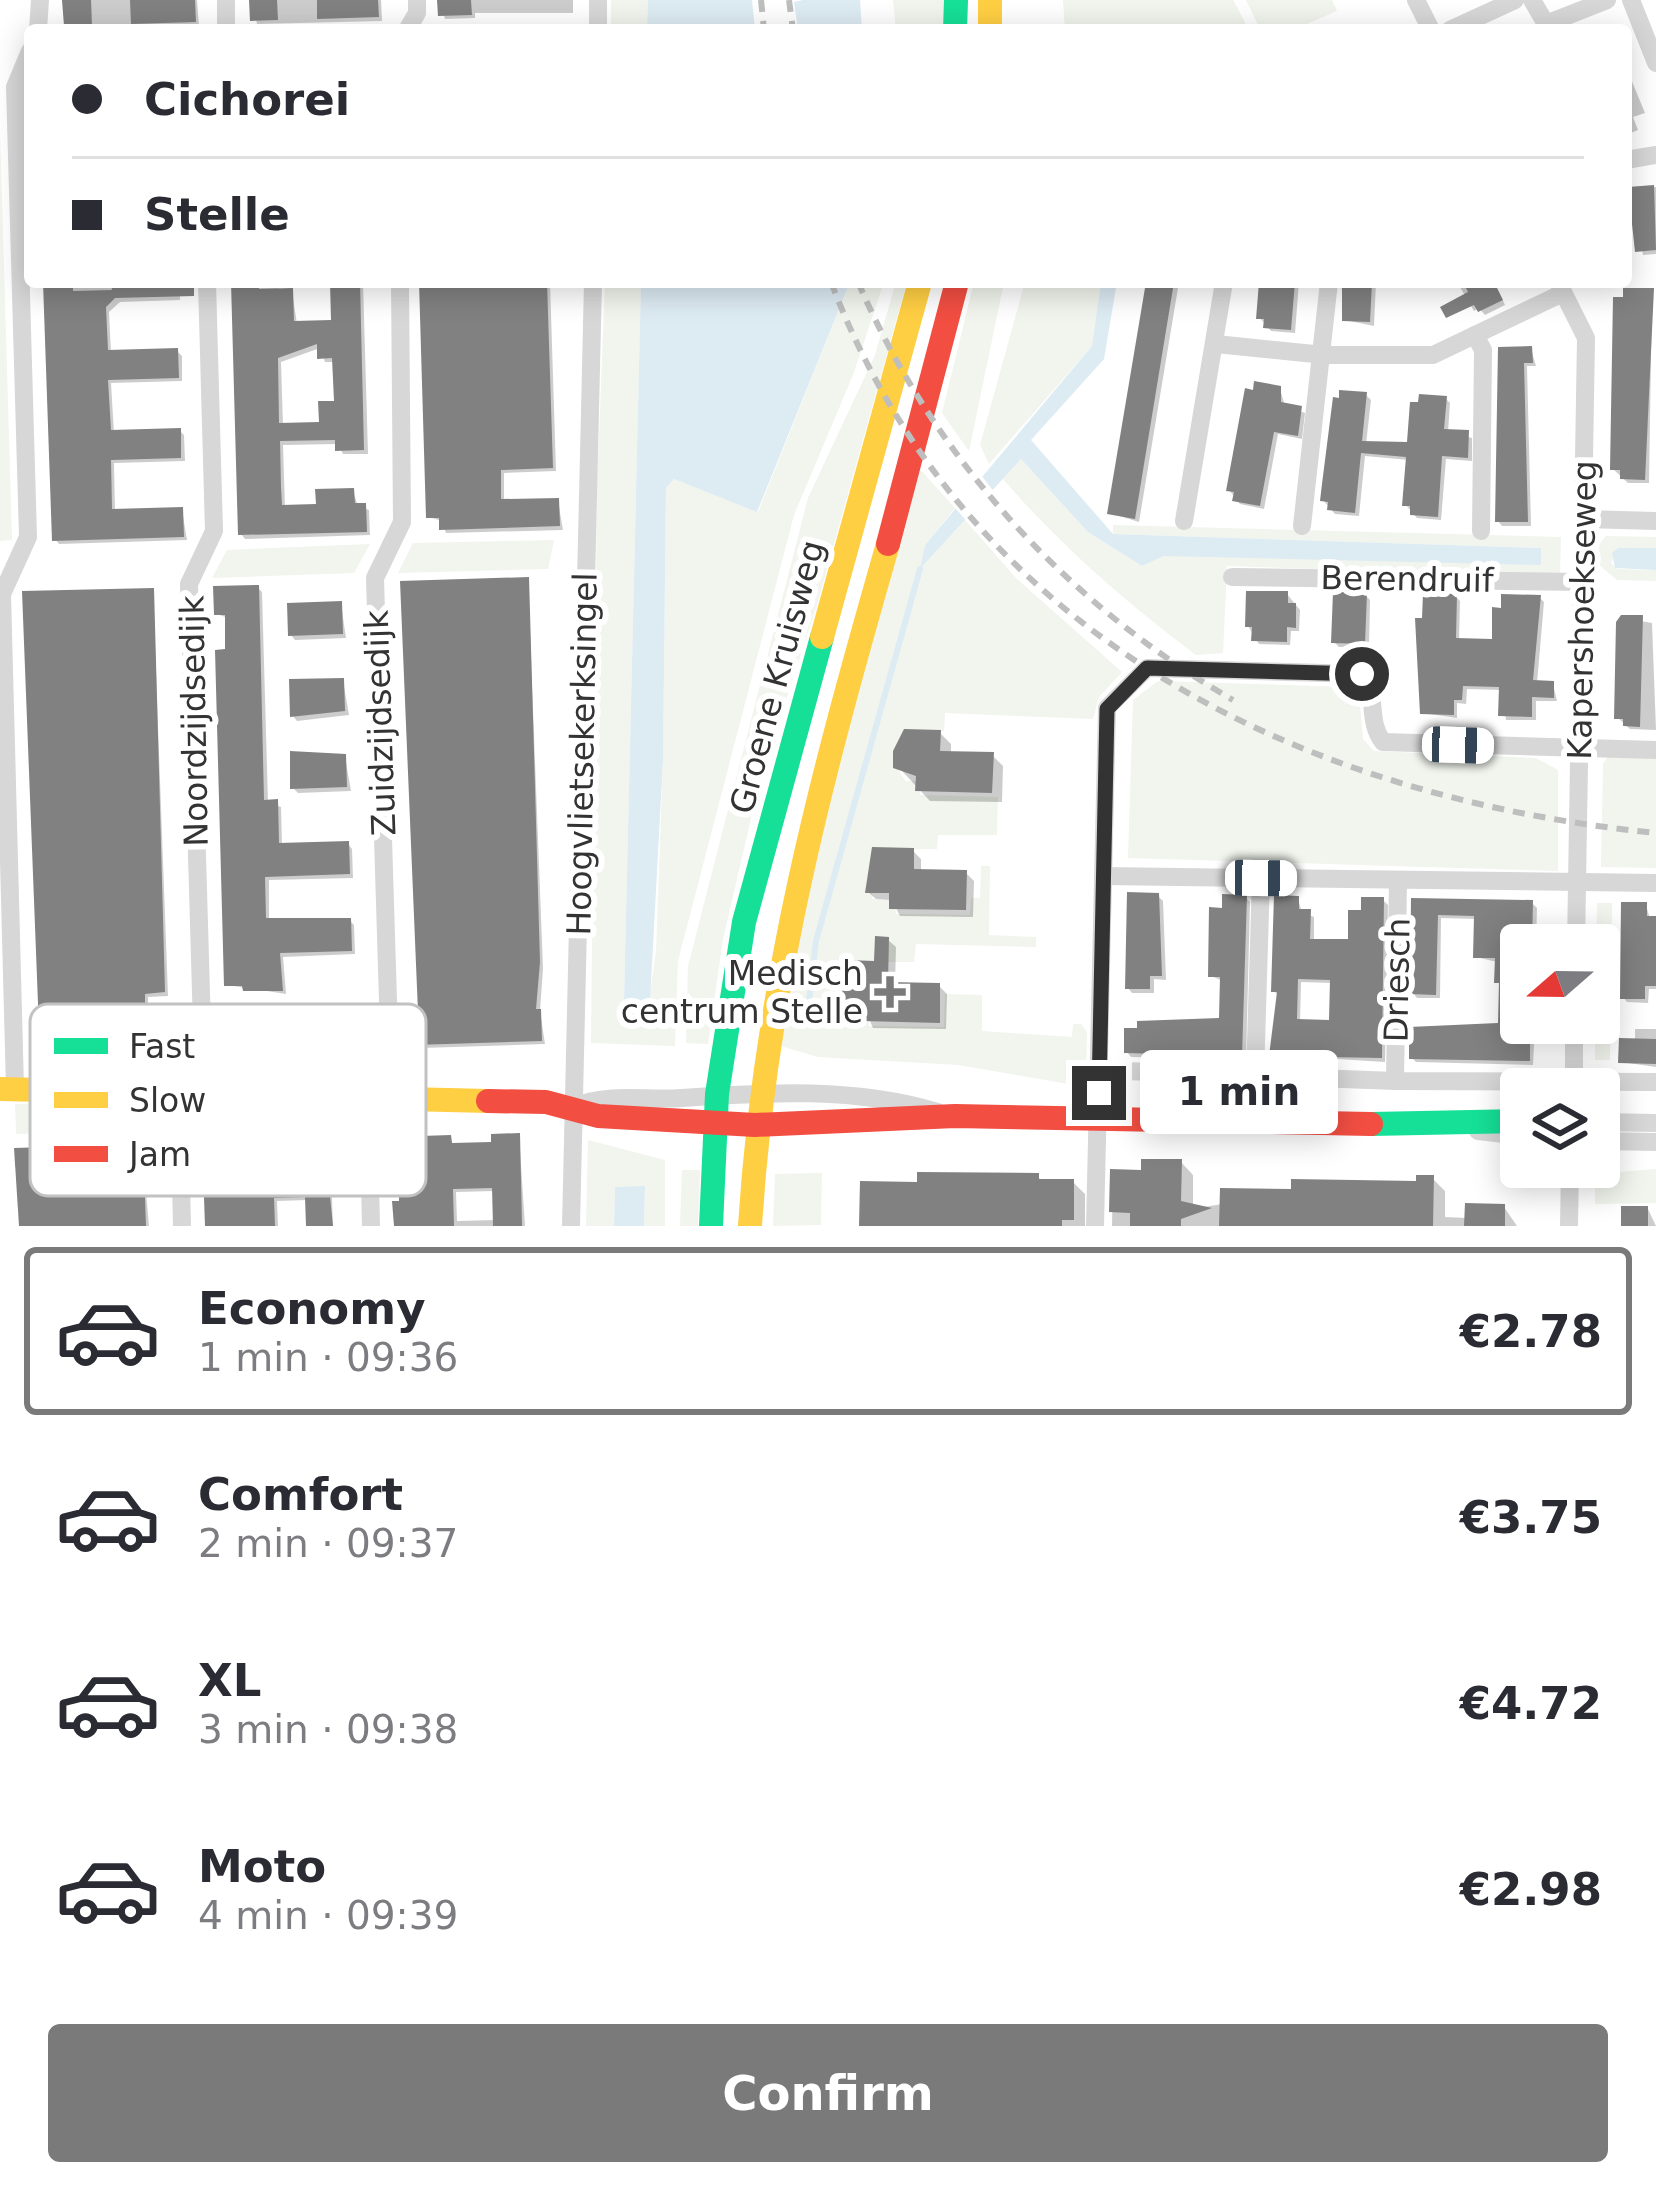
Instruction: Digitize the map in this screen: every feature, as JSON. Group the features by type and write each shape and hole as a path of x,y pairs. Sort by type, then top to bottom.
{"main road":[{"name":"Groene Kruisweg","path":"711,1226 717,1094 745,922 918,288"},
{"path":"750,1226 755,1125 783,938 955,288"},
{"path":"426,1100 573,1107 598,1116 755,1125 955,1116 1425,1125 1500,1122"}],"street":[{"path":"1463,24 1516,0"},
{"path":"1554,24 1607,0"},
{"path":"1631,0 1656,63"},
{"path":"8,1089 2,594 28,537 15,87 24,65"},
{"name":"Noordzijdsedijk","path":"191,1004 189,584 214,531 208,288"},
{"name":"Zuidzijdsedijk","path":"378,1004 375,578 403,522 400,288"},
{"name":"Hoogvlietsekerksingel","path":"571,1226 593,288"},
{"path":"1184,521 1223,288"},
{"path":"1302,526 1329,288"},
{"path":"1216,344 1324,355 1433,355 1560,288"},
{"name":"Kapershoekseweg","path":"1560,288 1586,338 1576,924"},
{"path":"1475,334 1483,350 1481,531"},
{"path":"1584,519 1656,521"},
{"name":"Berendruif","path":"1232,577 1582,583"},
{"path":"1095,1226 1107,709 1147,668 1362,674 1372,687 1372,729 1383,742 1656,750"},
{"name":"Driesch","path":"1103,876 1656,884"},
{"path":"1255,1076 1261,878"},
{"name":"Driesch","path":"1395,1081 1398,880"},
{"path":"1099,1070 1500,1083"},
{"path":"1620,1083 1656,1082"},
{"path":"573,1107 601,1096 759,1091 898,1100 955,1116"},
{"path":"1620,1122 1656,1123"},
{"path":"1425,1125 1500,1134"},
{"path":"1620,1141 1656,1142"},
{"path":"1569,1226 1570,1188"},
{"name":"Noordzijdsedijk","path":"182,1226 184,1196"},
{"name":"Zuidzijdsedijk","path":"371,1226 373,1196"}],"shaded area":[{"path":"611,0 648,0 647,24 611,24"},
{"path":"648,0 860,0 862,24 647,24"},
{"path":"893,0 945,0 943,24 895,24"},
{"path":"1063,0 1233,0 1246,24 1065,24"},
{"path":"1246,0 1332,0 1337,11 1307,24 1258,24"},
{"path":"0,130 12,540 0,541"},
{"path":"605,288 641,288 624,1000 649,1002 656,951 663,760 666,488 674,479 758,512 848,288 882,288 853,375 794,515 678,961 675,1046 591,1043 597,488"},
{"path":"641,288 848,288 757,512 674,479 666,488 663,760 650,1002 624,1001"},
{"path":"894,288 905,288 817,605 761,776 723,939 708,1044 686,1043 688,966 808,498 875,355"},
{"path":"973,288 1003,288 969,451 942,413"},
{"path":"1023,288 1100,288 1092,346 989,464 980,445"},
{"path":"1100,288 1116,288 1104,359 1031,440 1113,534 1541,548 1541,565 1164,556 1142,566 1088,532 1021,459 920,569 925,545 1092,346"},
{"path":"1021,459 1088,532 1142,566 1164,556 1540,548 1113,534 1113,525 1561,537 1560,577 1227,566 1223,653 1196,655 1094,572 1002,478"},
{"path":"919,468 955,508 925,545 922,567 965,520 1017,579 1122,672 1099,697 1093,719 945,713 944,731 907,731 897,763 906,781 920,781 920,795 998,797 997,835 938,835 937,849 877,850 872,899 895,900 896,914 970,915 971,898 980,898 981,866 990,866 989,935 1036,937 1036,947 916,944 914,962 852,962 844,1013 869,1014 869,1026 944,1027 945,994 982,995 982,1031 1072,1037 1073,1024 1081,1024 1087,1032 1086,1087 958,1065 818,1057 777,1045 814,855"},
{"path":"1606,536 1656,537 1656,548 1617,548 1611,563 1617,569 1656,570 1656,581 1617,580 1598,564 1599,544"},
{"path":"554,540 548,569 398,573 413,543"},
{"path":"370,544 354,573 212,578 227,550"},
{"path":"1618,548 1656,548 1656,570 1615,568 1612,553"},
{"path":"1158,681 1349,687 1359,692 1363,739 1374,751 1536,758 1558,770 1558,871 1128,858 1133,700"},
{"path":"1608,756 1656,758 1656,868 1601,867 1603,764"},
{"path":"1597,903 1612,903 1612,924 1597,924"},
{"path":"1595,1044 1610,1044 1610,1060 1595,1060"},
{"path":"15,1104 30,1104 30,1134 16,1134"},
{"path":"588,1140 665,1160 665,1226 644,1226 645,1187 615,1187 614,1226 586,1226"},
{"path":"1656,1169 1656,1203 1595,1204 1595,1188 1620,1188 1620,1172"},
{"path":"682,1170 700,1170 698,1226 680,1226"},
{"path":"822,1173 821,1225 773,1226 775,1174"},
{"path":"645,1186 644,1226 614,1226 615,1187"}],"pier":[{"path":"752,0 803,0 794,2 797,24 754,24"},
{"path":"977,470 996,494 969,524 951,503"}],"building":[{"path":"62,0 91,0 92,24 64,24"},
{"path":"130,0 195,0 196,22 131,24"},
{"path":"249,0 277,0 278,20 250,21"},
{"path":"317,0 378,0 379,17 317,19"},
{"path":"437,0 471,0 472,15 438,16"},
{"path":"1654,185 1656,250 1635,252 1632,187"},
{"path":"43,288 194,288 194,296 115,298 106,307 108,350 178,348 179,378 108,380 111,430 181,428 181,458 111,460 112,509 183,507 184,537 52,541"},
{"path":"231,288 293,288 294,321 331,320 330,288 360,288 364,450 335,451 335,440 280,441 281,487 282,505 316,504 315,489 354,488 355,503 366,503 367,532 238,535","holes":["317,344 317,359 332,358 334,401 318,401 319,422 279,423 278,358"]},
{"path":"419,288 547,288 553,468 501,470 501,499 559,498 560,526 439,530 439,518 426,518"},
{"path":"1145,288 1173,288 1135,519 1107,514"},
{"path":"1259,288 1294,288 1291,330 1263,328 1264,319 1256,319"},
{"path":"1342,288 1372,288 1370,322 1342,321"},
{"path":"1466,288 1497,288 1503,300 1478,312 1474,305 1446,318 1440,307 1468,292"},
{"path":"1623,288 1654,288 1645,480 1620,479 1620,470 1610,470 1613,297 1623,297"},
{"path":"1532,346 1533,363 1524,363 1528,522 1495,522 1498,347"},
{"path":"1254,381 1281,386 1281,402 1302,406 1298,436 1274,432 1260,506 1232,501 1234,492 1226,491 1245,388 1253,390"},
{"path":"1339,390 1367,392 1362,441 1407,442 1410,402 1418,402 1419,394 1447,396 1444,429 1469,430 1468,458 1442,456 1438,517 1410,515 1410,506 1402,506 1406,457 1361,453 1355,513 1327,510 1328,502 1320,501 1333,397 1339,398"},
{"path":"529,577 540,962 536,1009 541,1009 542,1041 426,1045 426,1004 418,1004 400,581"},
{"path":"259,585 264,800 278,799 279,843 349,841 350,874 265,877 266,918 351,918 352,951 280,953 283,991 224,986 215,650 225,649 225,615 214,615 213,586"},
{"path":"154,588 165,992 145,994 145,1004 38,1004 22,591"},
{"path":"1246,591 1288,591 1288,603 1296,603 1296,628 1287,627 1287,642 1251,641 1252,627 1245,627"},
{"path":"1333,592 1367,592 1365,644 1331,643"},
{"path":"1423,593 1457,594 1456,638 1492,639 1492,607 1501,608 1501,594 1541,595 1533,680 1554,681 1554,698 1532,697 1532,717 1498,716 1499,687 1463,686 1462,700 1454,700 1454,715 1420,714 1415,618 1422,618"},
{"path":"342,601 343,634 288,636 287,603"},
{"path":"1621,615 1643,615 1640,727 1623,726 1623,719 1614,719 1616,622"},
{"path":"344,678 345,711 290,717 289,679"},
{"path":"904,729 941,730 940,751 994,752 992,793 915,791 916,776 893,768 893,751"},
{"path":"290,751 346,754 347,787 290,789"},
{"path":"872,847 914,848 914,869 967,870 966,910 889,909 889,893 865,893"},
{"path":"1127,892 1159,893 1162,976 1150,976 1150,989 1125,989"},
{"path":"1222,894 1247,895 1242,1056 1124,1053 1124,1028 1137,1028 1137,1021 1219,1018 1220,977 1208,977 1209,907 1222,908"},
{"path":"1274,895 1299,896 1299,909 1311,909 1310,939 1348,939 1348,910 1361,910 1361,897 1384,897 1382,1058 1269,1056 1277,992 1271,992","holes":["1298,979 1330,980 1329,1020 1297,1019"]},
{"path":"1411,898 1533,900 1532,924 1500,924 1500,1044 1530,1044 1530,1061 1409,1059 1409,1027 1498,1023 1495,958 1473,958 1474,916 1438,915 1436,995 1410,994"},
{"path":"1621,902 1647,902 1647,916 1656,916 1656,986 1645,986 1645,999 1620,999"},
{"name":"Medisch centrum Stelle","path":"875,936 889,937 888,982 940,983 940,1023 863,1021 863,1006 840,1005 848,960 874,961"},
{"path":"1620,1038 1656,1039 1656,1064 1618,1063"},
{"path":"520,1133 522,1226 493,1226 492,1188 453,1189 454,1226 394,1226 392,1201 399,1201 399,1196 426,1196 426,1136 451,1135 452,1143 491,1142 491,1134"},
{"path":"14,1148 30,1148 30,1196 145,1196 146,1226 19,1226"},
{"path":"1141,1159 1182,1159 1181,1201 1212,1208 1181,1219 1181,1226 1130,1226 1130,1213 1109,1212 1110,1169 1141,1170"},
{"path":"917,1172 1039,1173 1039,1179 1074,1179 1074,1220 1062,1220 1062,1226 859,1226 860,1181 917,1182"},
{"path":"1416,1175 1434,1175 1433,1226 1219,1226 1220,1188 1291,1189 1291,1179 1416,1181"},
{"path":"204,1196 330,1196 333,1226 306,1226 305,1197 274,1198 275,1226 205,1226"},
{"path":"1465,1203 1505,1204 1505,1226 1464,1226"},
{"path":"1621,1206 1648,1206 1648,1226 1621,1226"}],"waterway":[{"path":"806,1025 816,941 920,569"}],"railway":[{"path":"761,0 763,24"},
{"path":"789,0 792,24"},
{"path":"834,288 890,406 966,512 1057,602 1160,676 1273,736 1395,781 1524,813 1656,833"},
{"path":"861,288 925,408 1012,521 1115,619 1233,700"}],"traffic: fast":[{"path":"955,24 956,0"},
{"path":"711,1226 717,1094 744,922 822,637"},
{"path":"1371,1124 1500,1121"}],"traffic: slow":[{"path":"990,0 990,24"},
{"path":"822,637 918,288"},
{"path":"750,1226 783,965 819,797 888,544"},
{"path":"0,1089 30,1090"},
{"path":"426,1099 488,1101"}],"traffic: jam":[{"path":"888,544 955,288"},
{"path":"488,1101 546,1102 598,1116 755,1125 955,1116 1371,1124"}],"place":[{"name":"Medisch centrum Stelle","path":"890,992"}],"route":[{"path":"1099,1093 1107,709 1147,668 1362,674"}]}
